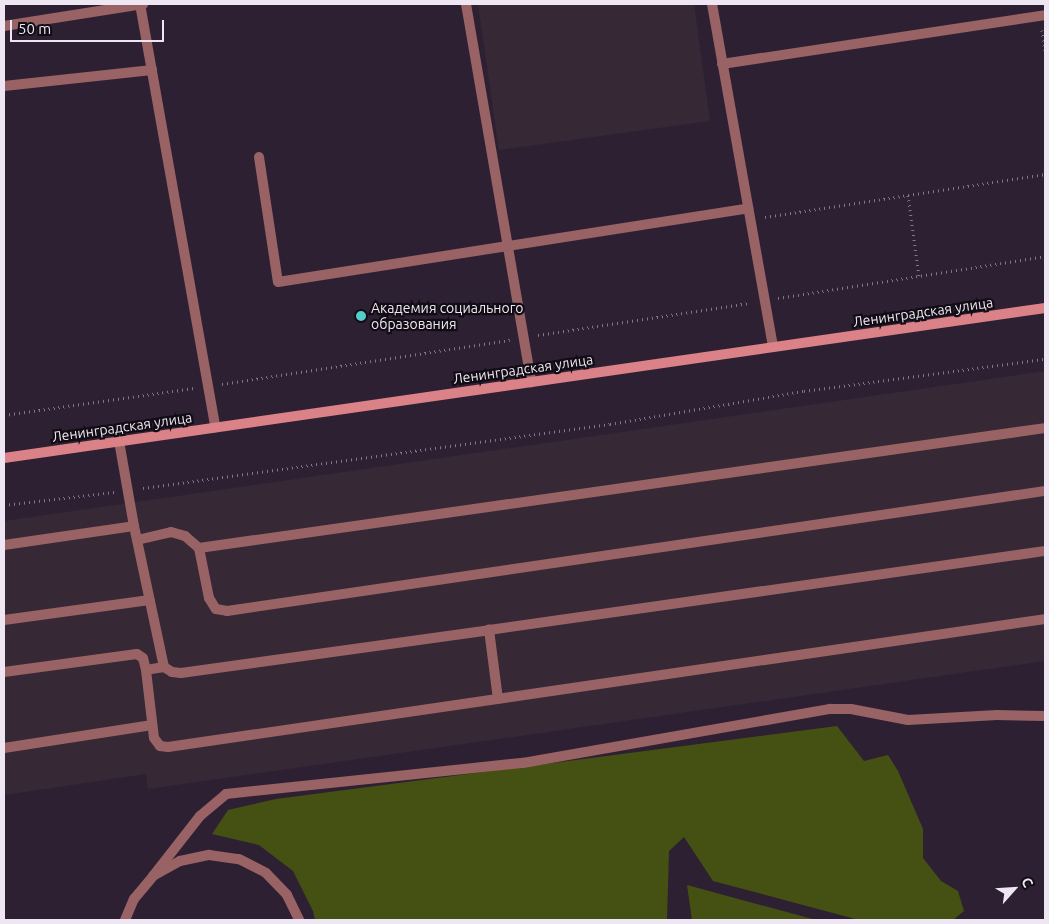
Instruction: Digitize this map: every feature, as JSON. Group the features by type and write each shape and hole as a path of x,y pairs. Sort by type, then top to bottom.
{"main road":[{"name":"Ленинградская улица","path":"4,458 1045,308"}],"street":[{"path":"4,26 142,4 214,427"},
{"path":"466,4 532,382"},
{"path":"712,4 773,347"},
{"path":"722,64 1042,16"},
{"path":"4,86 152,70"},
{"path":"259,157 278,282 748,208"},
{"path":"199,548 1045,428"},
{"path":"120,441 134,526 164,666 172,672 181,673 1045,551"},
{"path":"137,540 171,532 185,536 199,548 208,598 216,610 227,611 1045,491"},
{"path":"4,545 134,526"},
{"path":"4,620 150,600"},
{"path":"4,672 137,654 143,658 146,670 154,738 160,746 168,747 1045,619"},
{"path":"489,630 498,699"},
{"path":"146,670 164,666"},
{"path":"125,920 134,899 200,816 226,794 523,763 830,709 851,709 908,720 997,715 1045,716"},
{"path":"4,748 152,725"},
{"path":"154,876 180,861 209,856 239,860 266,873 287,895 299,920"}],"path":[{"path":"1042,16 1045,52"},
{"path":"750,219 1045,174"},
{"path":"908,195 920,276"},
{"path":"4,505 128,490 610,424 804,391 1045,359"}],"shaded area":[{"path":"478,4 694,4 710,121 499,150"},
{"path":"1045,371 1045,661 148,789 146,774 4,795 4,521"}],"green space":[{"path":"837,726 864,761 888,755 898,771 923,829 923,858 941,881 958,891 964,911 953,920 859,920 713,881 684,837 669,851 667,920 315,920 313,911 293,871 259,845 212,834 228,810 276,799"},
{"path":"687,885 816,920 692,920"}],"place":[{"name":"Академия социального образования","path":"361,316"}]}
